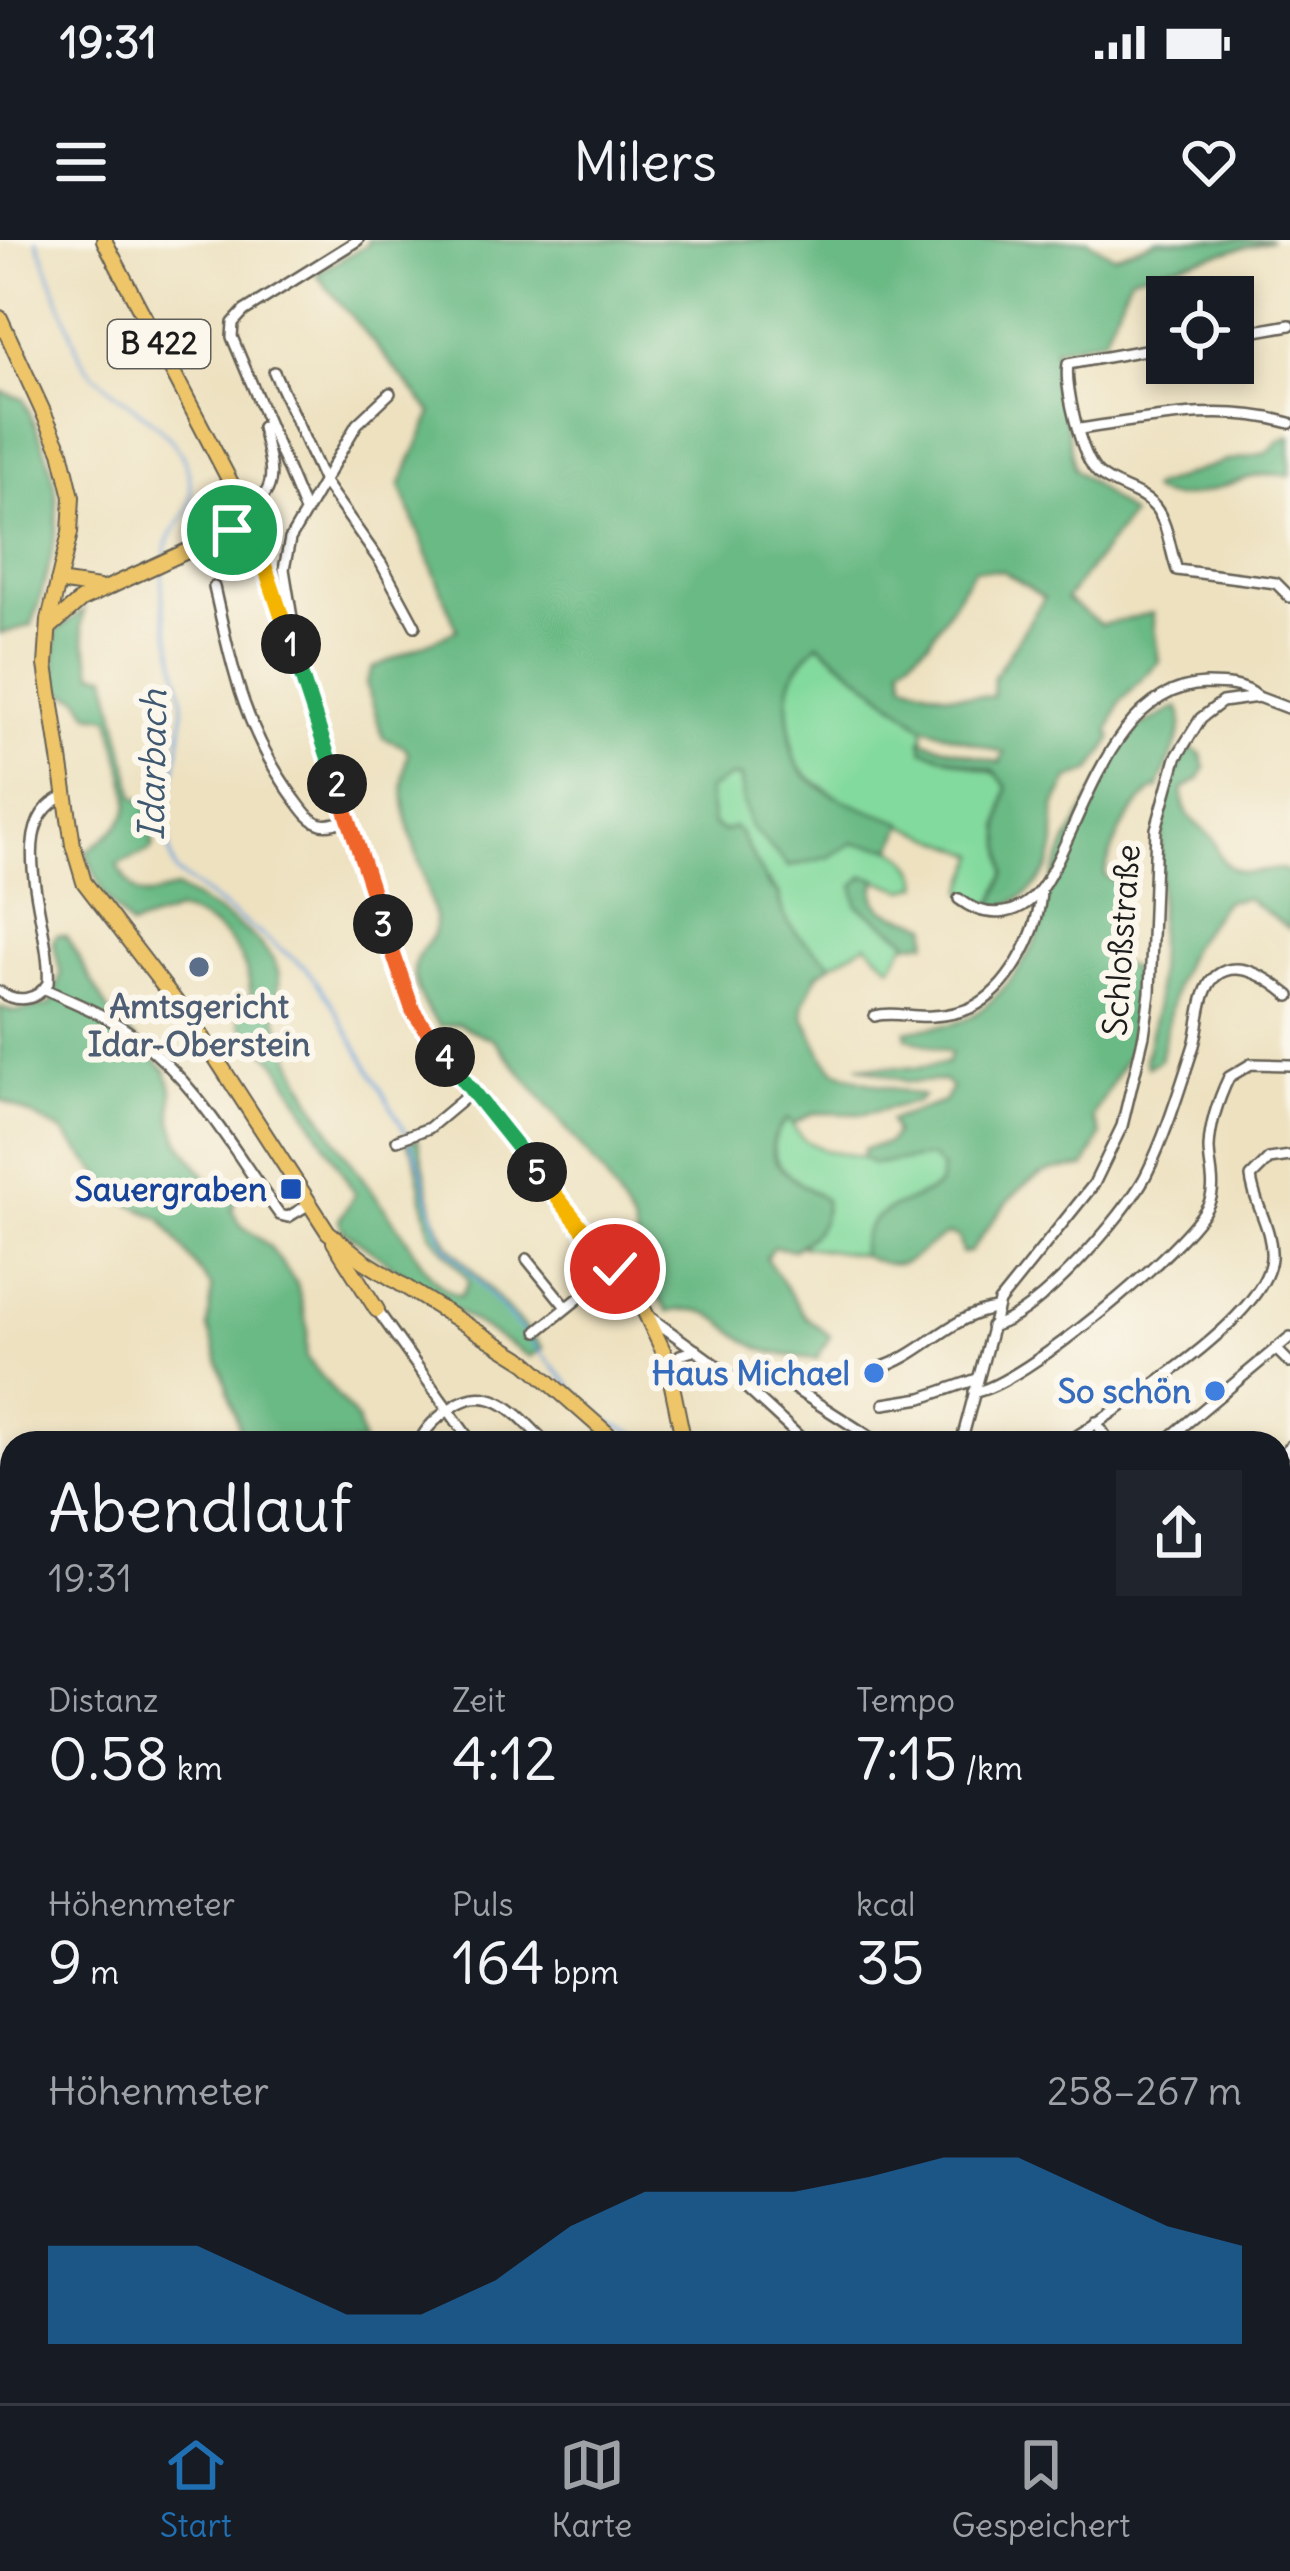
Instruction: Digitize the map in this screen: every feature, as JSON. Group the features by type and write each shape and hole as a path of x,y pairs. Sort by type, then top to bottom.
{"main road":[{"name":"B 422","path":"104,240 248,516 413,1011 646,1314 672,1378 682,1431"},
{"path":"0,317 68,472 72,513 48,630 46,665 76,862 84,881 199,1032 376,1310"},
{"path":"48,630 81,600 214,538 248,516"},
{"path":"58,582 89,588 110,585"},
{"path":"58,582 65,596 81,600"},
{"path":"328,1232 402,1285 517,1355 604,1431"},
{"path":"376,1310 372,1295 376,1288 386,1283 402,1285"}],"street":[{"path":"305,511 262,416 232,337 233,323 244,311 358,240"},
{"path":"1254,332 1290,326"},
{"path":"1146,350 1068,364 1068,388 1094,468 1159,512 1177,570 1276,583 1290,597"},
{"path":"274,372 324,482 381,563 415,626"},
{"path":"286,631 292,628 293,619 285,555 305,511 357,424 390,393"},
{"path":"1080,429 1214,413 1290,423"},
{"path":"248,516 271,484 262,416"},
{"path":"214,587 237,690 277,775 313,821 325,824 348,819"},
{"path":"875,1016 934,1016 983,1001 1022,952 1036,920 1041,889 1107,759 1126,729 1147,710 1198,684 1245,688 1290,710"},
{"name":"Schloßstraße","path":"964,1431 996,1309 1094,1184 1122,1126 1150,993 1156,829 1176,758 1211,708 1234,698 1258,697"},
{"path":"45,989 49,975 30,898 28,829 39,808 65,796"},
{"path":"959,898 982,913 1001,914 1041,889"},
{"path":"991,1326 1013,1320 1065,1276 1137,1190 1154,1158 1196,1040 1206,992 1216,975 1233,970 1253,973 1290,996"},
{"path":"0,992 21,1000 45,989 105,1016 155,1053 234,1147 280,1215 287,1217 308,1204"},
{"path":"974,1392 1000,1385 1068,1336 1183,1239 1213,1193 1210,1140 1229,1077 1251,1064 1290,1065"},
{"path":"399,1139 429,1128 472,1092"},
{"path":"1083,1431 1186,1362 1256,1292 1269,1268 1271,1251 1251,1177 1270,1159 1290,1156"},
{"path":"527,1259 566,1307"},
{"path":"538,1331 615,1269"},
{"path":"879,1367 926,1345 968,1316 996,1309"},
{"path":"376,1310 464,1431"},
{"path":"646,1314 752,1392 793,1431"},
{"path":"1180,1430 1290,1336"},
{"path":"1276,1349 1290,1363"},
{"path":"672,1378 678,1357 696,1350"},
{"path":"884,1404 922,1398 977,1379"},
{"path":"781,1380 867,1431"},
{"path":"427,1431 468,1398 494,1397 534,1431"},
{"path":"1096,1422 1102,1431"}],"green space":[{"path":"367,240 1087,240 1114,256 1157,240 1272,240 1131,276 1104,338 1054,349 1074,469 1131,515 1066,599 1101,625 1152,613 1159,661 1120,702 1109,731 1112,738 1091,771 1069,779 1055,810 1052,856 1034,887 1015,901 992,908 1006,872 1000,826 1007,787 993,770 923,750 921,740 1000,763 1004,753 924,727 818,643 790,685 794,756 800,769 825,790 904,823 893,848 853,843 829,857 789,867 751,827 741,777 731,777 708,790 713,825 723,831 734,827 740,833 768,885 779,894 790,925 832,964 818,974 803,1005 804,1017 825,1059 834,1070 860,1080 923,1096 917,1102 864,1114 813,1113 794,1124 787,1119 776,1133 772,1146 780,1167 825,1200 824,1216 812,1235 794,1250 773,1247 766,1258 806,1317 830,1336 817,1359 761,1349 710,1314 668,1312 646,1278 633,1224 604,1175 495,1041 458,1024 440,1026 419,994 415,966 435,922 405,806 408,753 405,747 383,738 366,683 373,668 457,630 400,486 432,413 316,274 368,244","holes":["974,569 1003,571 1044,598 994,677 993,697 945,694 905,682 902,664 929,641"]},
{"path":"0,391 23,399 49,461 57,511 50,561 32,625 0,634"},
{"path":"1290,436 1290,476 1254,477 1184,497 1151,491 1223,462 1267,453"},
{"path":"84,610 81,626 93,673 107,675 135,797 147,803 153,844 151,850 117,865 140,894 176,888 229,919 264,948 277,968 276,1014 288,1050 330,1131 432,1277 461,1296 467,1278 430,1233 414,1154 407,1143 418,1139 435,1218 449,1245 543,1348 530,1357 405,1279 343,1230 339,1220 355,1194 277,1063 241,1026 239,1016 251,1000 245,969 231,942 207,923 177,911 130,927 103,893 86,852 121,822 129,795 110,717 90,714 79,697 60,692 55,679 56,631"},
{"path":"817,643 924,727 923,750 1000,775 1007,787 1000,825 1006,872 991,906 969,899 963,890 978,855 845,802 794,761 787,700 793,670"},
{"path":"1178,707 1179,735 1158,789 1129,817 1104,875 1121,887 1117,962 1132,968 1134,975 1132,1047 1095,1113 1101,1135 1085,1167 1055,1170 1029,1182 970,1252 962,1253 958,1237 948,1234 901,1264 862,1255 863,1239 877,1217 939,1185 942,1169 931,1157 873,1164 862,1157 864,1149 888,1143 895,1134 890,1120 944,1102 952,1088 945,1081 908,1082 858,1066 918,1068 947,1063 951,1053 907,1038 906,1031 962,1021 1008,984 1041,927 1047,890 1067,842 1123,742 1135,729"},
{"path":"1189,747 1201,754 1205,768 1199,779 1183,789 1186,811 1213,838 1231,868 1246,872 1280,869 1290,874 1290,929 1246,898 1225,901 1191,947 1176,984 1160,1060 1148,1067 1145,1061 1156,1009 1161,835 1167,792"},
{"path":"731,777 741,777 743,802 829,857 865,842 897,852 913,866 920,885 905,890 864,876 857,905 908,940 891,967 867,944 832,964 797,934 784,916 779,894 724,831 713,825 708,790"},
{"path":"864,876 877,879 874,891 881,907 928,925 927,942 906,944 907,939 857,905 854,886"},
{"path":"57,935 66,936 110,1013 166,1071 179,1141 211,1184 223,1186 239,1180 242,1184 232,1210 241,1225 269,1246 297,1284 308,1329 306,1357 357,1420 360,1431 240,1431 208,1327 212,1288 162,1220 121,1199 62,1131 0,1099 0,1007 14,1012 51,1005 61,974 53,941"},
{"path":"788,1119 803,1139 873,1164 931,1157 942,1169 939,1185 878,1218 863,1240 862,1255 799,1246 811,1236 817,1194 785,1172 774,1153 778,1131"}],"waterway":[{"name":"Idarbach","path":"37,240 80,357 165,433 188,471 190,503 165,554"},
{"name":"Idarbach","path":"163,569 163,604 183,707 168,832 176,872 306,968 329,999 406,1133"},
{"name":"Idarbach","path":"410,1142 444,1244 576,1392 610,1422 630,1431"}],"place":[{"name":"Amtsgericht Idar-Oberstein","path":"199,967"},
{"name":"Sauergraben","path":"291,1189"},
{"name":"Haus Michael","path":"874,1373"},
{"name":"So schön","path":"1215,1391"}],"route":[{"path":"232,530 250,522 398,973 418,1021 615,1269"}]}
